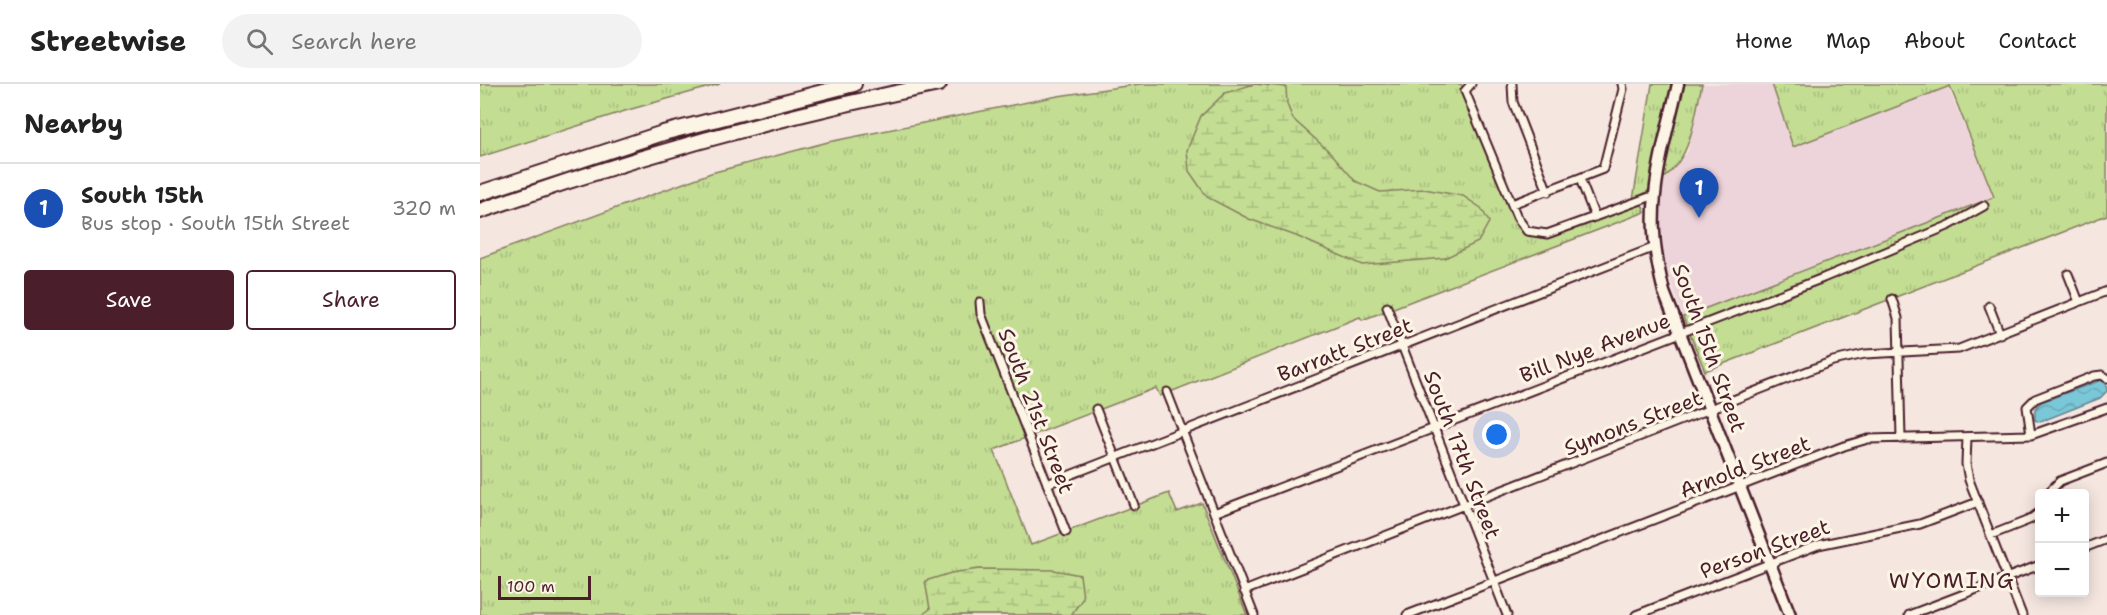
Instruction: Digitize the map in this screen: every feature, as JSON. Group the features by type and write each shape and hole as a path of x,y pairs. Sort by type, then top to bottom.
{"highway":[{"path":"480,193 663,134 854,84"},
{"path":"480,211 562,182 718,136 806,113 939,84"}],"main road":[{"name":"South 15th Street","path":"1678,84 1655,195 1655,247 1664,292 1790,615"}],"street":[{"path":"1471,84 1466,87 1467,97 1522,226 1533,234 1547,234 1655,195"},
{"path":"1512,84 1513,102 1548,192"},
{"path":"1512,204 1599,172 1605,165 1622,84"},
{"path":"1581,179 1595,217"},
{"name":"Bill Nye Avenue","path":"1214,513 1823,278 1950,225 1984,206"},
{"name":"Barratt Street","path":"1047,484 1655,247"},
{"path":"2068,274 2079,302"},
{"name":"Symons Street","path":"1244,591 1710,411 1833,361 1865,354 1959,350 2107,291"},
{"path":"1892,299 1899,318 1901,438"},
{"name":"South 21st Street","path":"980,303 981,314 1066,532"},
{"name":"South 17th Street","path":"1387,306 1507,615"},
{"path":"1989,306 2000,334"},
{"path":"2031,435 2027,407 2035,399 2094,376 2102,375 2107,378"},
{"path":"1167,392 1254,615"},
{"name":"Arnold Street","path":"1407,615 1844,446 1868,439 2031,435 2107,408"},
{"path":"1096,409 1134,505"},
{"path":"1967,437 1966,464 1978,502 2022,615"},
{"path":"2052,489 2060,482 2107,463"},
{"name":"Person Street","path":"1636,615 1834,539 1920,524 1978,502"},
{"path":"1991,535 2035,516"},
{"path":"2089,546 2107,539"},
{"path":"1909,615 2035,567"}],"shaded area":[{"path":"1702,84 1772,84 1793,147 1948,87 1994,197 1683,317 1665,263 1660,208 1664,181 1688,151"}],"green space":[{"path":"480,84 720,84 628,110 480,157"},
{"path":"1140,84 1461,84 1522,226 1540,235 1633,200 1652,84 1702,84 1686,150 1669,173 1639,197 1645,212 1362,320 1360,317 1160,396 1156,388 994,450 1031,545 1169,493 1177,512 1202,503 1247,615 480,615 480,258 711,173 828,142 1058,96"},
{"path":"1254,84 1286,87 1287,104 1293,119 1332,154 1355,181 1380,192 1424,189 1463,196 1481,208 1489,222 1478,242 1445,258 1362,265 1296,236 1249,219 1207,197 1189,171 1187,150 1201,116 1225,93"},
{"path":"1772,84 2107,84 2107,215 1705,371 1683,317 1994,197 1950,86 1793,147"},
{"path":"979,569 1054,570 1080,575 1083,598 1071,615 922,615 930,609 925,581 951,573"}],"water":[{"path":"2101,380 2106,383 2107,391 2100,398 2040,422 2035,420 2035,409 2041,402"}],"place":[{"name":"South 15th","path":"1699,218"}],"district":[{"name":"WYOMING","path":"1952,580"}]}
